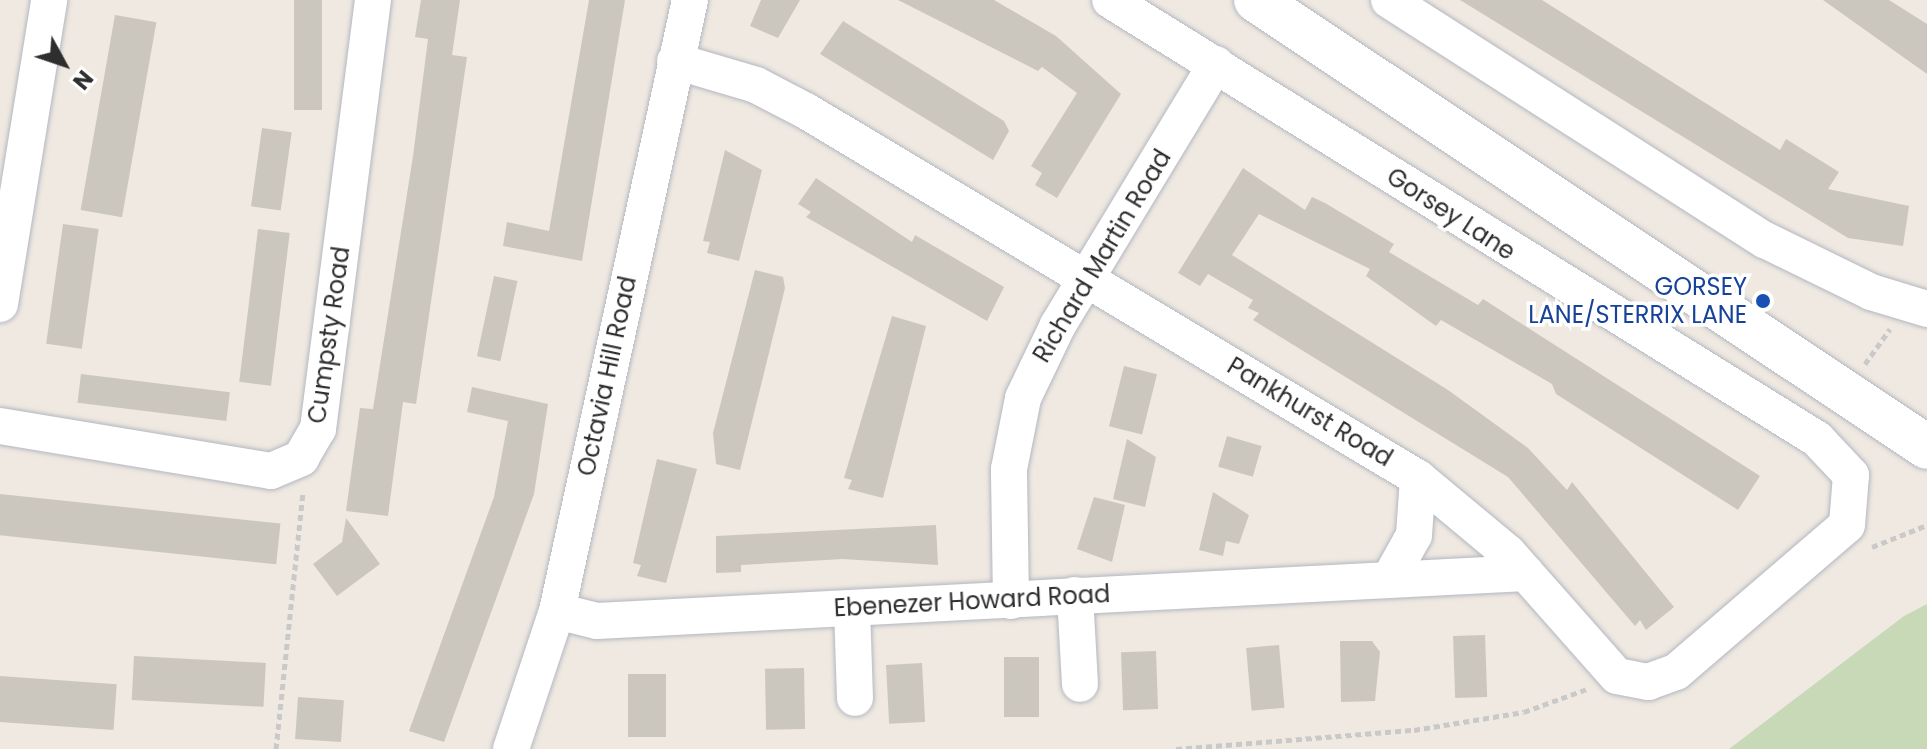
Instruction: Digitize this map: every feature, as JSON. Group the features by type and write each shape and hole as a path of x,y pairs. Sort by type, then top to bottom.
{"main road":[{"path":"1256,0 1927,447"}],"street":[{"path":"0,304 49,0"},
{"name":"Cumpsty Road","path":"301,458 318,429 373,0"},
{"name":"Octavia Hill Road","path":"511,749 557,611 690,0"},
{"name":"Gorsey Lane","path":"1110,0 1817,439 1844,463 1853,494 1835,539 1687,664 1662,679 1617,676"},
{"path":"1389,0 1765,240 1871,292 1927,309"},
{"name":"Pankhurst Road","path":"675,61 756,85 1418,478 1526,573 1617,676"},
{"name":"Richard Martin Road","path":"1011,601 1014,433 1037,364 1216,64"},
{"path":"0,426 271,471 301,458"},
{"path":"1389,580 1414,535 1418,478"},
{"name":"Ebenezer Howard Road","path":"557,611 597,621 1526,573"},
{"path":"1075,595 1080,684"},
{"path":"852,608 855,698"}],"path":[{"path":"276,749 304,510 301,458"},
{"path":"1176,749 1414,730 1524,712 1617,676"}],"green space":[{"path":"1927,604 1927,749 1729,749 1904,616"}],"building":[{"path":"294,0 322,0 322,110 294,110"},
{"path":"421,0 460,0 452,55 467,57 416,404 403,402 388,516 346,511 360,408 373,409 413,156 428,39 415,37"},
{"path":"589,0 625,0 582,261 503,246 507,222 549,231"},
{"path":"761,0 800,0 778,38 750,26"},
{"path":"898,0 994,0 1056,36 1121,94 1057,198 1035,185 1042,173 1031,166 1077,93 1042,67 1038,71"},
{"path":"1460,0 1542,0 1780,150 1786,139 1839,172 1828,189 1909,206 1903,246 1848,238"},
{"path":"1823,0 1889,0 1927,24 1927,74"},
{"path":"115,15 156,22 122,217 81,210"},
{"path":"843,21 1004,121 1009,131 993,160 820,54"},
{"path":"262,128 292,132 281,210 251,206"},
{"path":"725,150 762,170 739,261 707,253 710,242 703,241"},
{"path":"1243,168 1305,210 1312,197 1394,244 1389,252 1478,305 1483,299 1760,476 1738,510 1556,394 1552,384 1441,320 1436,326 1366,276 1370,269 1259,214 1232,255 1448,390 1528,448 1567,490 1572,482 1674,607 1646,630 1640,620 1635,626 1508,477 1253,320 1259,313 1248,308 1253,300 1208,274 1200,286 1178,273"},
{"path":"816,178 912,242 915,235 1004,287 987,321 806,217 811,212 798,204"},
{"path":"63,224 99,229 82,349 46,344"},
{"path":"258,229 290,233 271,386 239,382"},
{"path":"755,270 783,277 785,288 740,470 716,464 713,433"},
{"path":"494,276 517,281 500,361 477,356"},
{"path":"892,316 926,326 883,498 848,489 852,480 844,478"},
{"path":"1124,366 1157,374 1142,434 1109,426"},
{"path":"81,374 230,392 226,421 77,403"},
{"path":"472,387 548,404 534,494 444,742 409,731 494,497 508,421 467,412"},
{"path":"1227,436 1262,446 1253,477 1218,467"},
{"path":"1127,439 1156,457 1145,507 1113,499"},
{"path":"657,459 697,469 666,583 637,576 641,565 633,563"},
{"path":"1213,492 1249,515 1239,544 1226,541 1223,556 1199,550"},
{"path":"0,494 280,523 276,564 0,535"},
{"path":"1094,497 1125,505 1112,562 1077,549"},
{"path":"346,518 380,564 337,596 313,564 342,542"},
{"path":"936,525 938,565 843,559 741,565 741,572 716,573 716,536"},
{"path":"1485,635 1487,697 1455,698 1453,636"},
{"path":"1340,641 1372,641 1380,652 1375,701 1341,702"},
{"path":"1279,645 1284,708 1252,711 1246,648"},
{"path":"1156,651 1158,709 1123,710 1121,652"},
{"path":"134,656 266,663 264,707 132,700"},
{"path":"1004,657 1039,657 1039,717 1004,717"},
{"path":"922,663 925,722 889,724 886,665"},
{"path":"804,668 805,729 766,730 765,669"},
{"path":"628,674 666,674 666,737 628,737"},
{"path":"0,676 117,684 114,730 0,722"},
{"path":"298,697 344,700 341,742 295,739"}],"place":[{"name":"GORSEY LANE/STERRIX LANE","path":"1763,301"}]}
